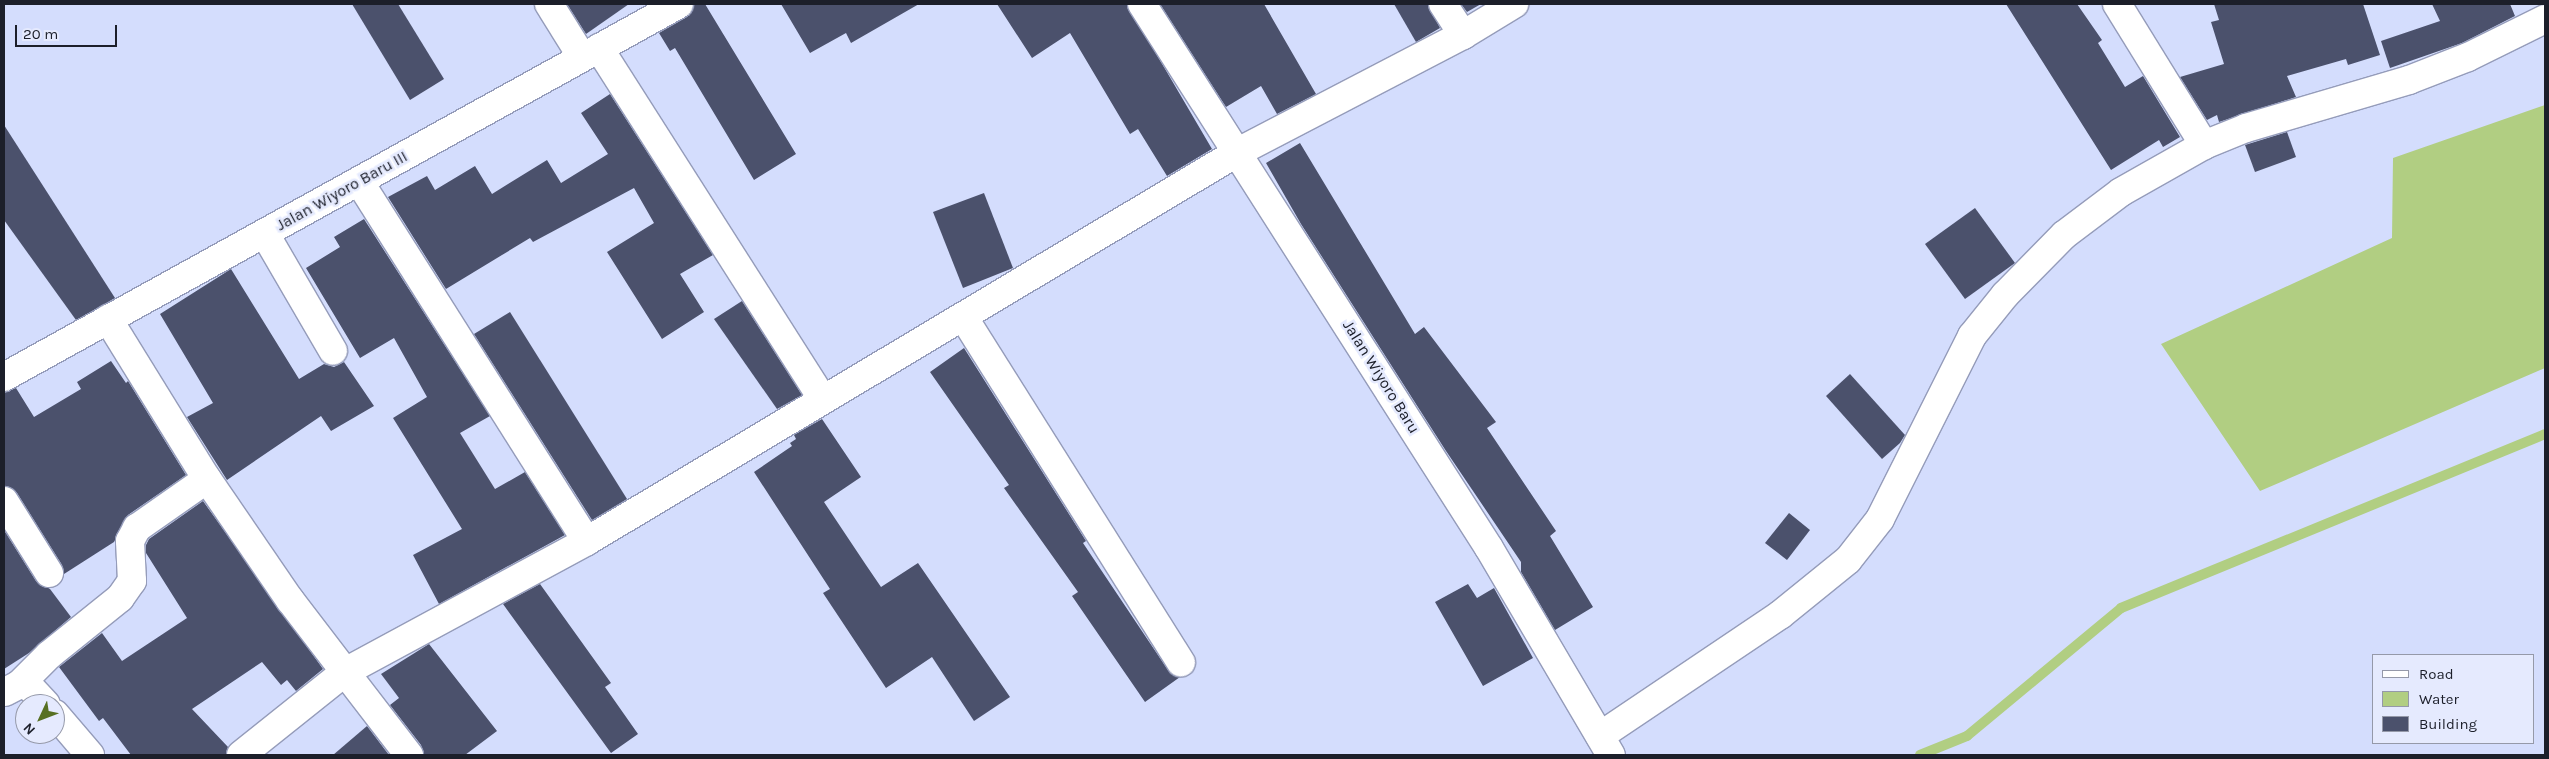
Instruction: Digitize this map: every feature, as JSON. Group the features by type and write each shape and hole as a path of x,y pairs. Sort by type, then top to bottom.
{"street":[{"path":"549,4 591,53 823,399"},
{"name":"Jalan Wiyoro Baru III","path":"4,376 265,234 679,4"},
{"name":"Jalan Wiyoro Baru","path":"1142,4 1238,152 1488,548 1606,746"},
{"path":"1443,4 1463,35"},
{"path":"241,755 345,672 587,541 823,399 964,318 1238,152 1463,35 1514,4"},
{"path":"2117,4 2204,145"},
{"path":"1606,746 1780,615 1848,560 1880,520 1972,336 2005,295 2064,235 2121,192 2204,145 2255,125 2409,80 2468,57 2545,19"},
{"path":"358,181 587,541"},
{"path":"265,234 333,350"},
{"path":"964,318 1181,662"},
{"path":"108,319 207,479 290,600 409,755"},
{"path":"12,688 49,655 120,598 132,581 130,540 137,528 207,479"},
{"path":"4,501 49,573"},
{"path":"12,688 36,691 38,694"},
{"path":"65,726 90,755"}],"water":[{"path":"2545,105 2545,368 2260,491 2161,344 2392,238 2393,158"}],"building":[{"path":"352,4 398,4 444,79 410,100"},
{"path":"567,4 629,4 586,34"},
{"path":"695,4 705,4 796,154 754,180 675,48 670,51 659,33 687,17"},
{"path":"781,4 919,4 851,43 846,33 810,53"},
{"path":"997,4 1127,4 1212,149 1167,176 1138,129 1130,134 1070,33 1032,58"},
{"path":"1160,4 1264,4 1316,94 1277,114 1261,86 1226,107"},
{"path":"1394,4 1428,4 1440,28 1416,42"},
{"path":"1461,4 1481,4 1467,12"},
{"path":"2006,4 2077,4 2102,40 2098,43 2125,87 2143,76 2180,137 2163,147 2159,140 2111,170"},
{"path":"2214,4 2363,4 2380,55 2348,65 2346,59 2287,76 2296,97 2219,122 2217,115 2207,120 2180,77 2224,64 2211,22 2219,20"},
{"path":"2432,4 2510,4 2515,16 2462,43 2390,68 2381,41 2440,21"},
{"path":"610,94 713,255 680,274 704,312 662,339 607,252 654,223 634,188 533,242 530,238 446,289 388,197 427,176 435,190 475,166 492,194 547,160 561,183 608,154 581,113"},
{"path":"4,125 115,298 76,320 4,220"},
{"path":"2287,132 2296,157 2255,172 2245,145"},
{"path":"1300,143 1415,334 1424,327 1496,422 1487,428 1556,531 1550,536 1593,607 1555,630 1521,572 1521,562 1446,451 1301,224 1266,163"},
{"path":"984,193 1013,268 963,288 933,212"},
{"path":"1975,208 2015,263 1965,299 1925,244"},
{"path":"364,219 490,416 460,433 495,489 525,472 565,535 439,604 413,555 462,529 393,418 427,397 394,338 360,358 306,268 340,247 334,237"},
{"path":"231,269 299,379 324,364 334,367 344,362 374,406 331,431 321,416 227,480 187,417 213,403 160,314"},
{"path":"742,301 802,395 777,409 714,319"},
{"path":"510,312 627,499 592,520 474,334"},
{"path":"964,348 1086,541 1083,543 1168,670 1180,677 1145,702 1072,596 1078,592 1004,488 1009,485 930,372"},
{"path":"111,361 126,383 128,381 186,475 128,515 114,542 64,574 62,565 17,493 4,485 4,393 16,388 34,417 81,389 77,382"},
{"path":"1850,374 1905,435 1900,443 1882,459 1826,396"},
{"path":"822,419 861,477 824,502 866,565 881,587 918,563 1010,697 974,721 932,657 886,688 823,593 830,589 754,472 792,446 790,443 796,439 794,435"},
{"path":"203,501 323,669 296,691 287,680 281,685 262,662 192,709 228,747 226,755 131,755 103,718 99,721 59,667 102,633 122,661 187,618 146,553 146,545 149,539"},
{"path":"1789,513 1810,530 1787,560 1765,543"},
{"path":"4,530 36,581 50,589 71,617 29,653 4,669"},
{"path":"540,584 611,683 605,687 638,734 611,753 503,604"},
{"path":"1468,584 1477,598 1494,588 1533,658 1483,686 1435,602"},
{"path":"429,644 497,731 465,755 424,755 421,745 390,705 399,698 381,674"},
{"path":"367,726 389,755 333,755"}],"waterway":[{"path":"1920,755 1967,736 2121,608 2545,434"}]}
